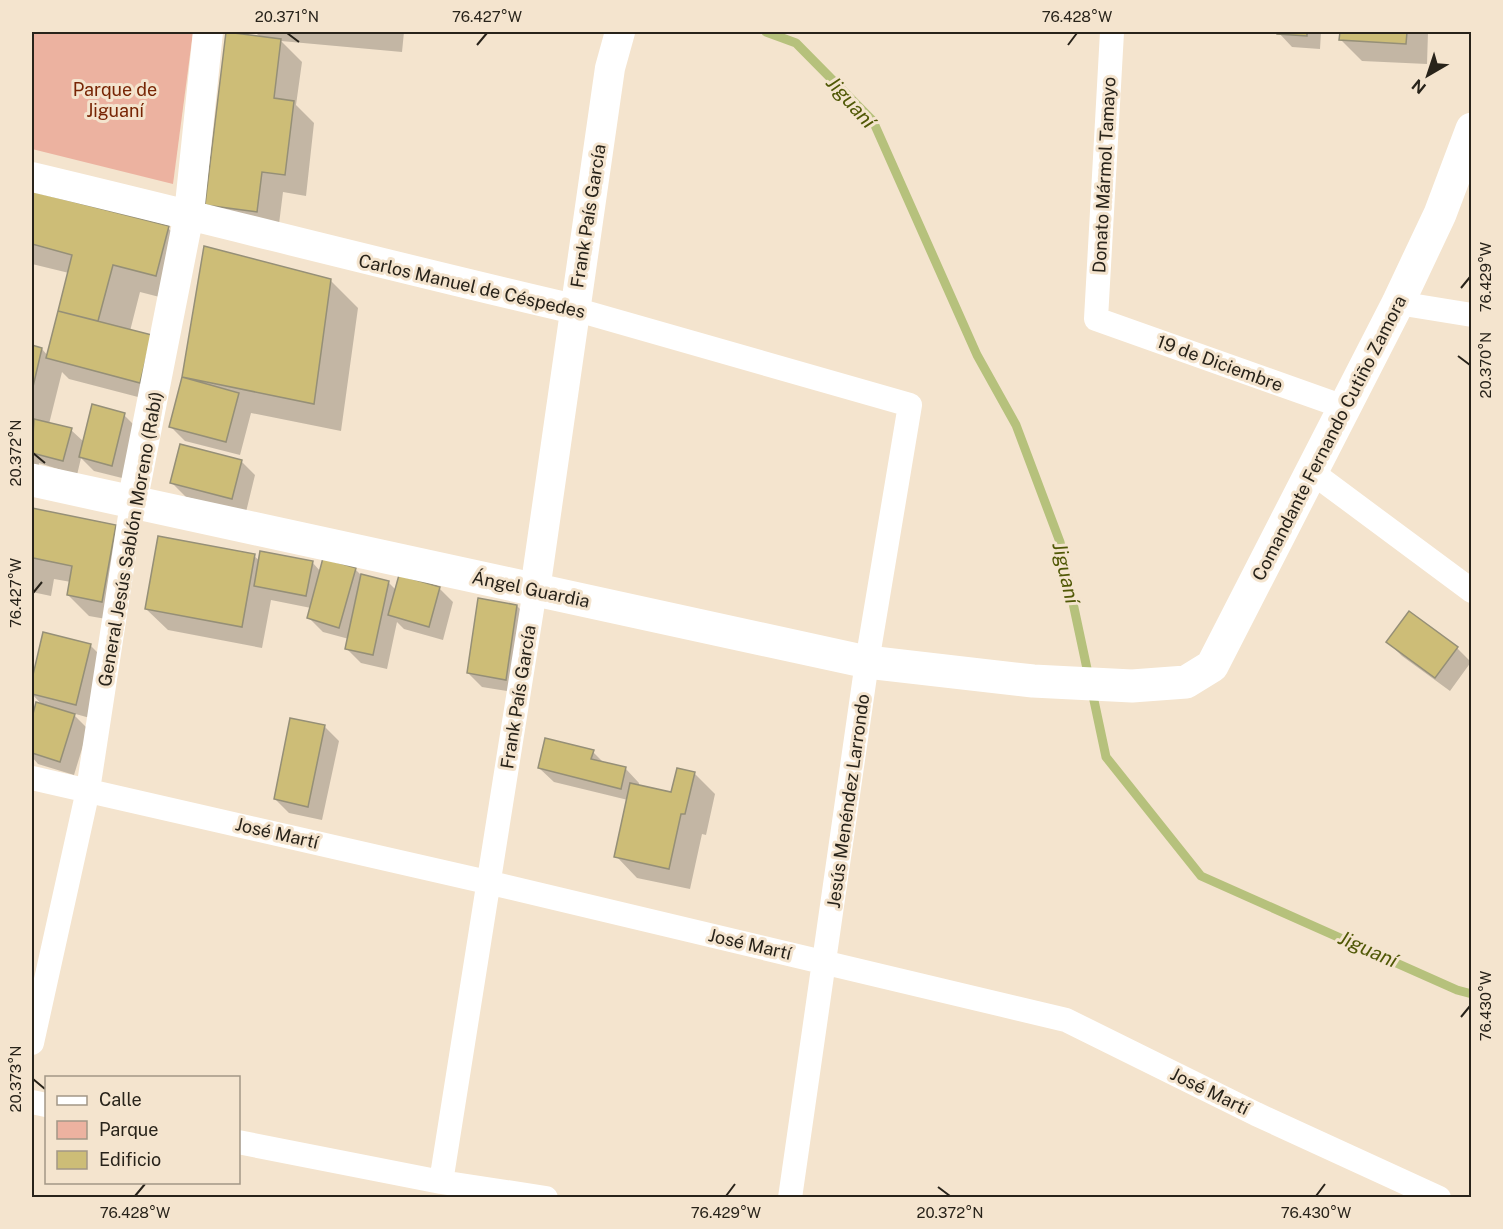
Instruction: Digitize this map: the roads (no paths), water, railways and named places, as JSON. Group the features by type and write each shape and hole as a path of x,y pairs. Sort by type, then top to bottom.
{"main road":[{"name":"Comandante Fernando Cutiño Zamora","path":"1033,681 1132,686 1186,682 1212,666 1313,473 1398,303 1440,214 1472,129"},
{"name":"Ángel Guardia","path":"32,480 867,662 1033,681"}],"street":[{"name":"General Jesús Sablón Moreno (Rabí)","path":"32,1043 88,790 132,503 189,214 208,32"},
{"name":"Frank País García","path":"441,1182 535,590 610,68 620,32"},
{"name":"Donato Mármol Tamayo","path":"1096,320 1112,32"},
{"name":"Carlos Manuel de Céspedes","path":"32,177 189,214 364,260 574,309 910,405"},
{"path":"1398,303 1472,315"},
{"name":"19 de Diciembre","path":"1096,320 1344,407"},
{"name":"Jesús Menéndez Larrondo","path":"789,1197 867,662 910,405"},
{"path":"1313,473 1472,591"},
{"name":"José Martí","path":"32,778 487,882 1066,1020 1256,1114 1439,1197"},
{"path":"240,1142 441,1182 514,1195 546,1197"}],"waterway":[{"name":"Jiguaní","path":"766,32 796,43 873,121 977,355 1016,425 1060,542 1089,678"},
{"name":"Jiguaní","path":"1092,691 1106,757 1201,876 1457,990 1472,994"}],"park label":[{"name":"Parque de Jiguaní","path":"115,100"}]}
